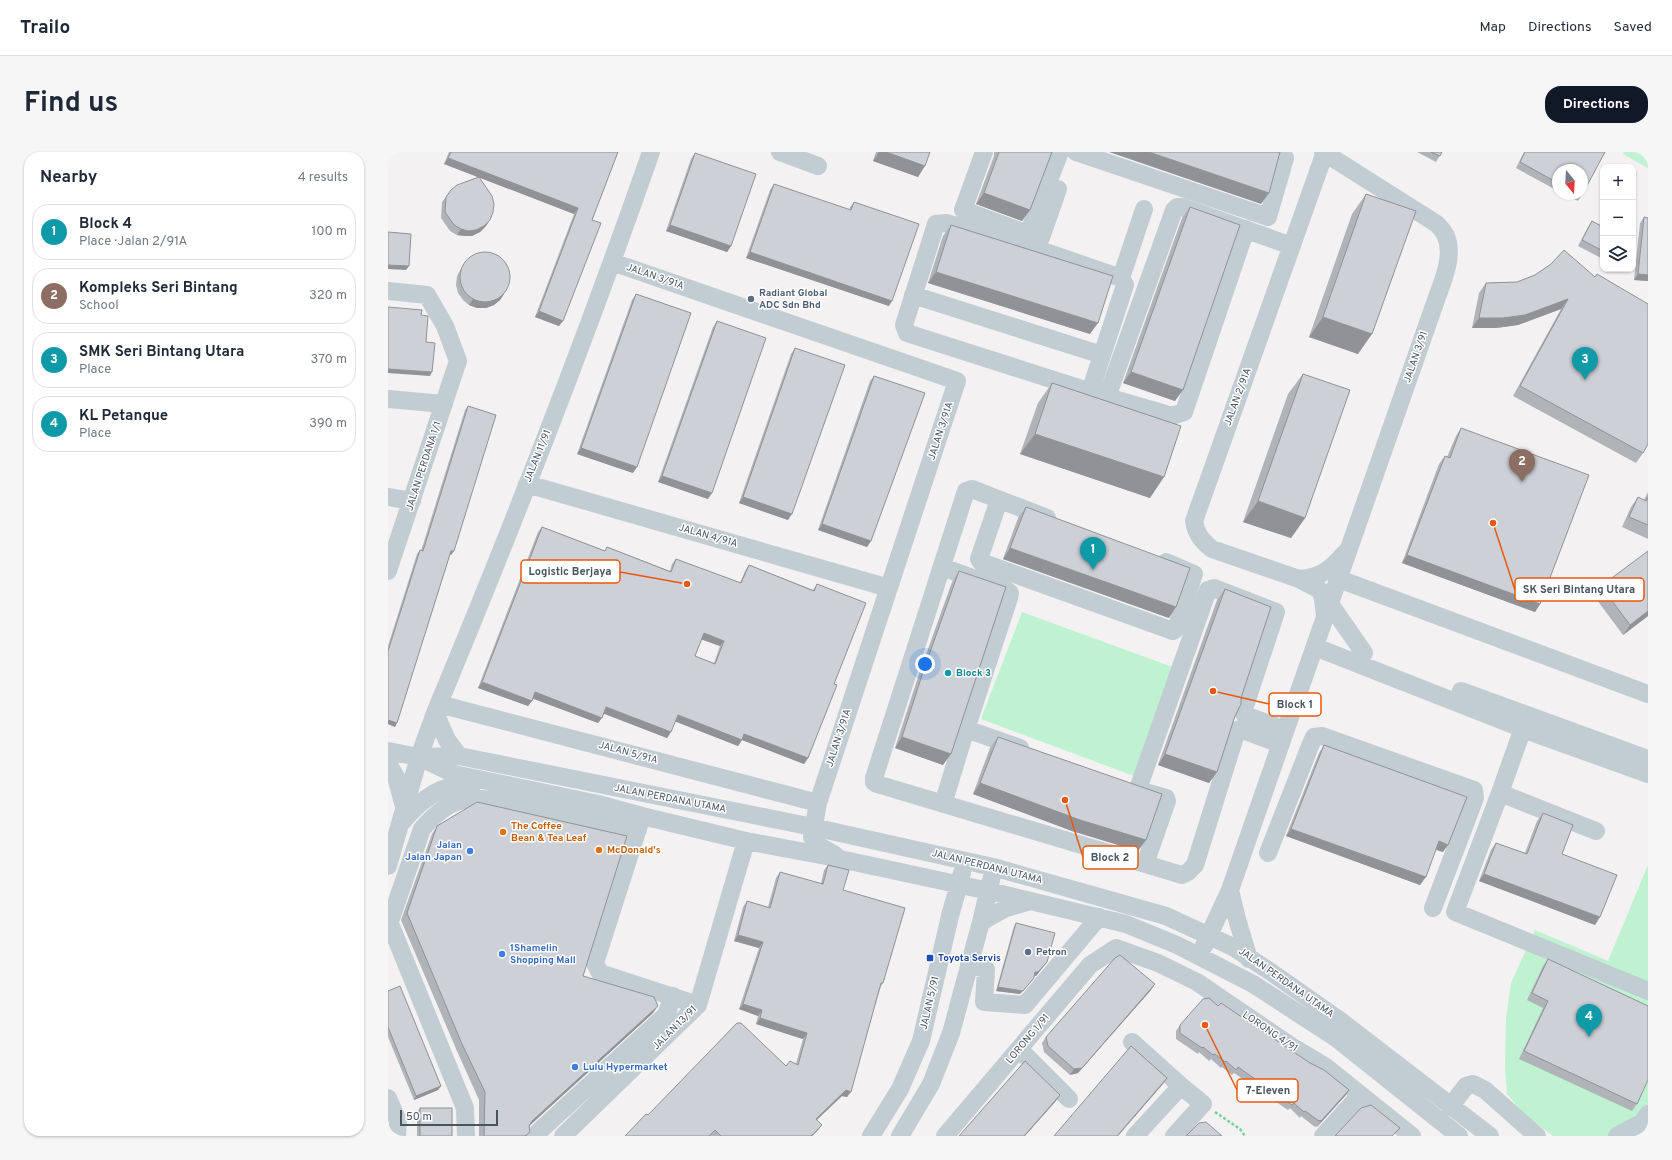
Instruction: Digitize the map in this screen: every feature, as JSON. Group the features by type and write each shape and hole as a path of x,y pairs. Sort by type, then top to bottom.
{"street":[{"name":"JALAN 11/91","path":"419,757 527,484 612,262 650,152"},
{"path":"780,152 818,166"},
{"path":"984,152 963,210 1028,234 1060,152"},
{"path":"1037,250 1070,152"},
{"path":"1076,152 1268,217 1285,158 1278,152"},
{"name":"JALAN 2/91A","path":"1324,152 1194,521 1196,531 1203,543 1212,549 1299,579 1320,590 1328,612"},
{"name":"JALAN 3/91","path":"1200,956 1230,890 1436,300 1447,267 1450,251 1446,235 1437,224 1324,152"},
{"path":"1098,394 1174,210 1177,207 1182,207 1292,246"},
{"path":"1121,278 1144,209"},
{"path":"1098,394 1102,356 1125,285 1121,278 1037,250 946,223 936,224 904,325 907,332 1098,394 1172,416 1184,412 1246,229"},
{"name":"JALAN 3/91A","path":"612,262 957,381 818,803 813,827"},
{"name":"JALAN PERDANA 1/1","path":"388,291 427,295 446,326 458,361 388,571"},
{"path":"913,295 1102,356"},
{"path":"388,399 444,404"},
{"name":"JALAN 4/91A","path":"527,484 889,588"},
{"path":"1066,525 972,489 966,491 874,778 874,782 1182,875 1188,872 1194,865 1238,729 1283,737"},
{"path":"388,497 412,501"},
{"path":"999,500 979,558 981,562 1175,630 1194,574 1147,555"},
{"name":"JALAN 2/91A","path":"1299,579 1313,578 1326,573 1349,550"},
{"path":"942,567 1006,590 1010,594 1010,598 966,729 944,804"},
{"path":"1339,578 1648,694"},
{"path":"1145,864 1166,800 1130,787 1208,590 1211,588 1276,612 1243,712 1245,715 1283,737"},
{"path":"1328,612 1362,658 1522,728 1648,774"},
{"path":"1317,642 1468,693 1648,759"},
{"path":"1308,664 1362,658"},
{"path":"437,709 447,740 459,756"},
{"name":"JALAN 5/91A","path":"437,709 818,803"},
{"path":"1522,728 1500,793 1455,912 1648,991"},
{"path":"966,729 1033,752"},
{"path":"1268,853 1314,737 1322,736 1474,790 1475,798 1433,908"},
{"name":"JALAN PERDANA UTAMA","path":"388,751 419,757 459,756 813,827 993,867 1166,916 1233,947 1338,1019 1490,1136"},
{"path":"388,866 419,757"},
{"name":"JALAN PERDANA UTAMA","path":"419,757 454,774 598,804 640,823 746,841 846,861 989,891 1126,924 1200,956 1253,984 1326,1032 1459,1136"},
{"path":"388,764 398,781 404,807"},
{"path":"400,824 414,808 434,792 461,784 488,781"},
{"path":"1500,793 1596,831"},
{"path":"466,1136 465,1108 389,920 422,829 428,821 452,803 466,799 487,800 604,822 640,823 595,963 600,972 698,1005"},
{"path":"813,827 812,838 816,844 846,861"},
{"name":"JALAN 13/91","path":"564,1136 698,1005 746,841"},
{"name":"JALAN 5/91","path":"871,1136 900,1089 921,1041 950,916 965,861"},
{"path":"900,1136 931,1084 951,1033 989,891 993,867"},
{"path":"930,879 947,901 950,916"},
{"path":"1230,890 1249,959"},
{"path":"981,922 1006,908 1030,901"},
{"path":"969,966 986,969 984,1002 1025,1005 1099,917"},
{"name":"LORONG 1/91","path":"945,1136 1090,964 1116,948"},
{"name":"LORONG 4/91","path":"1116,948 1158,963 1197,982 1291,1046 1326,1067 1412,1136"},
{"path":"534,1136 666,1015 673,996"},
{"path":"1132,1042 1202,1104 1174,1136"},
{"path":"1326,1067 1346,1047"},
{"path":"1019,1049 1069,1099"},
{"path":"1450,1106 1466,1086 1473,1084 1485,1090 1537,1136"},
{"path":"1135,1136 1181,1086"},
{"path":"1323,1136 1360,1095"},
{"path":"388,1098 398,1120 397,1136"},
{"path":"1617,1136 1643,1122 1648,1114"}],"path":[{"path":"1202,1104 1240,1129 1245,1136"}],"green space":[{"path":"1624,152 1648,152 1648,168 1623,154"},
{"path":"1022,612 1175,668 1134,776 981,719"},
{"path":"1648,865 1648,1136 1553,1136 1524,1114 1507,1094 1505,1067 1506,1019 1511,983 1535,930 1608,961"}],"building":[{"path":"451,152 618,152 592,220 601,223 563,321 539,311 578,208 448,158"},
{"path":"886,152 930,152 925,166"},
{"path":"999,152 1052,152 1030,210 984,193"},
{"path":"1149,152 1280,152 1269,193"},
{"path":"1431,152 1442,152 1440,156"},
{"path":"1525,152 1605,152 1588,184 1588,164 1552,164 1552,180 1520,162"},
{"path":"695,153 756,174 731,246 670,225"},
{"path":"479,177 492,196 494,204 493,212 490,220 484,226 476,230 468,231 454,225 445,212 446,197 457,185"},
{"path":"774,184 851,210 854,202 919,224 892,301 750,252"},
{"path":"1366,194 1416,211 1372,334 1323,317"},
{"path":"1190,207 1240,225 1183,390 1131,372"},
{"path":"1644,217 1648,218 1648,275 1638,274"},
{"path":"1592,221 1600,225 1600,249 1582,240"},
{"path":"951,225 1113,276 1098,323 936,272"},
{"path":"388,232 411,234 409,266 388,265"},
{"path":"1564,250 1595,277 1597,274 1648,304 1648,444 1643,453 1520,386 1568,299 1525,315 1503,318 1479,318 1486,283 1517,282 1535,275 1551,264"},
{"path":"485,252 494,254 505,263 510,277 508,286 499,297 485,302 476,300 465,291 460,277 462,268 471,257"},
{"path":"636,294 691,313 637,467 581,448"},
{"path":"388,307 422,310 421,315 428,316 426,342 435,343 432,372 388,369"},
{"path":"717,321 766,338 712,493 662,476"},
{"path":"795,348 845,365 792,514 743,497"},
{"path":"1303,374 1350,390 1305,518 1258,501"},
{"path":"874,376 925,393 871,541 822,524"},
{"path":"1052,383 1181,426 1164,477 1035,434"},
{"path":"468,406 496,415 454,551 451,551 397,723 388,720 388,651 420,550 423,551"},
{"path":"1461,428 1589,475 1540,604 1407,555 1445,456 1450,458"},
{"path":"1638,497 1646,501 1648,497 1648,525 1629,517"},
{"path":"1026,507 1190,568 1176,607 1010,548"},
{"path":"542,527 605,551 607,547 671,572 676,559 741,583 749,565 814,591 817,584 866,603 834,684 837,685 808,758 744,734 742,740 678,715 671,732 606,707 602,718 535,692 532,701 482,682","holes":["704,633 724,641 715,664 695,656"]},
{"path":"1648,551 1648,611 1630,625 1601,586"},
{"name":"Block 3","path":"959,571 1006,587 951,754 902,737 925,666"},
{"path":"1225,589 1271,607 1241,698 1241,704 1235,716 1217,772 1165,754"},
{"path":"998,737 1162,794 1146,840 1080,820 980,783"},
{"path":"1324,745 1467,797 1448,845 1439,841 1426,877 1291,829"},
{"name":"1Shamelin Shopping Mall","path":"477,802 627,836 583,976 654,997 658,1006 532,1121 529,1126 530,1132 525,1136 484,1136 485,1092 462,1044 407,913 437,826"},
{"path":"1543,813 1573,825 1562,854 1617,875 1600,917 1484,874 1496,843 1527,854"},
{"path":"828,865 849,870 843,890 905,908 883,983 881,983 851,1092 846,1090 816,1119 822,1125 811,1136 721,1136 715,1130 709,1136 625,1136 646,1114 648,1115 737,1023 741,1023 786,1066 790,1061 798,1065 807,1033 760,1018 762,1010 743,1004 763,942 738,935 747,901 770,908 780,872 823,884"},
{"name":"Petron","path":"1016,923 1055,933 1047,962 1038,972 1035,972 1034,978 1023,991 998,987"},
{"path":"1120,955 1155,984 1082,1068 1074,1069 1048,1046 1046,1037 1115,958"},
{"path":"1548,959 1648,1006 1648,1080 1637,1104 1524,1051 1548,1001 1532,993"},
{"path":"400,986 441,1086 416,1096 388,1027 388,991"},
{"path":"1209,998 1218,1006 1221,1003 1310,1063 1324,1070 1349,1090 1321,1121 1319,1121 1305,1111 1304,1112 1294,1103 1292,1105 1238,1067 1236,1070 1226,1061 1225,1062 1215,1054 1213,1055 1203,1047 1202,1048 1180,1033 1180,1025 1203,999"},
{"path":"1131,1046 1167,1078 1117,1136 1054,1136"},
{"path":"1025,1061 1060,1095 1024,1136 959,1136"},
{"path":"1371,1105 1400,1128 1392,1136 1335,1136 1361,1108"},
{"path":"420,1108 452,1108 452,1136 420,1136"},
{"path":"1206,1122 1222,1136 1186,1136 1199,1123"}],"place":[{"name":"Radiant Global ADC Sdn Bhd","path":"751,299"},
{"name":"SMK Seri Bintang Utara","path":"1585,380"},
{"name":"Kompleks Seri Bintang","path":"1522,482"},
{"name":"SK Seri Bintang Utara","path":"1493,523"},
{"name":"Block 4","path":"1093,570"},
{"name":"Logistic Berjaya","path":"687,584"},
{"name":"Block 3","path":"948,673"},
{"name":"Block 1","path":"1213,691"},
{"name":"Block 2","path":"1065,800"},
{"name":"The Coffee Bean & Tea Leaf","path":"503,832"},
{"name":"McDonald's","path":"599,850"},
{"name":"Jalan Jalan Japan","path":"470,851"},
{"name":"Petron","path":"1028,952"},
{"name":"1Shamelin Shopping Mall","path":"502,954"},
{"name":"Toyota Servis","path":"930,958"},
{"name":"7-Eleven","path":"1205,1025"},
{"name":"KL Petanque","path":"1589,1037"},
{"name":"Lulu Hypermarket","path":"575,1067"}]}
